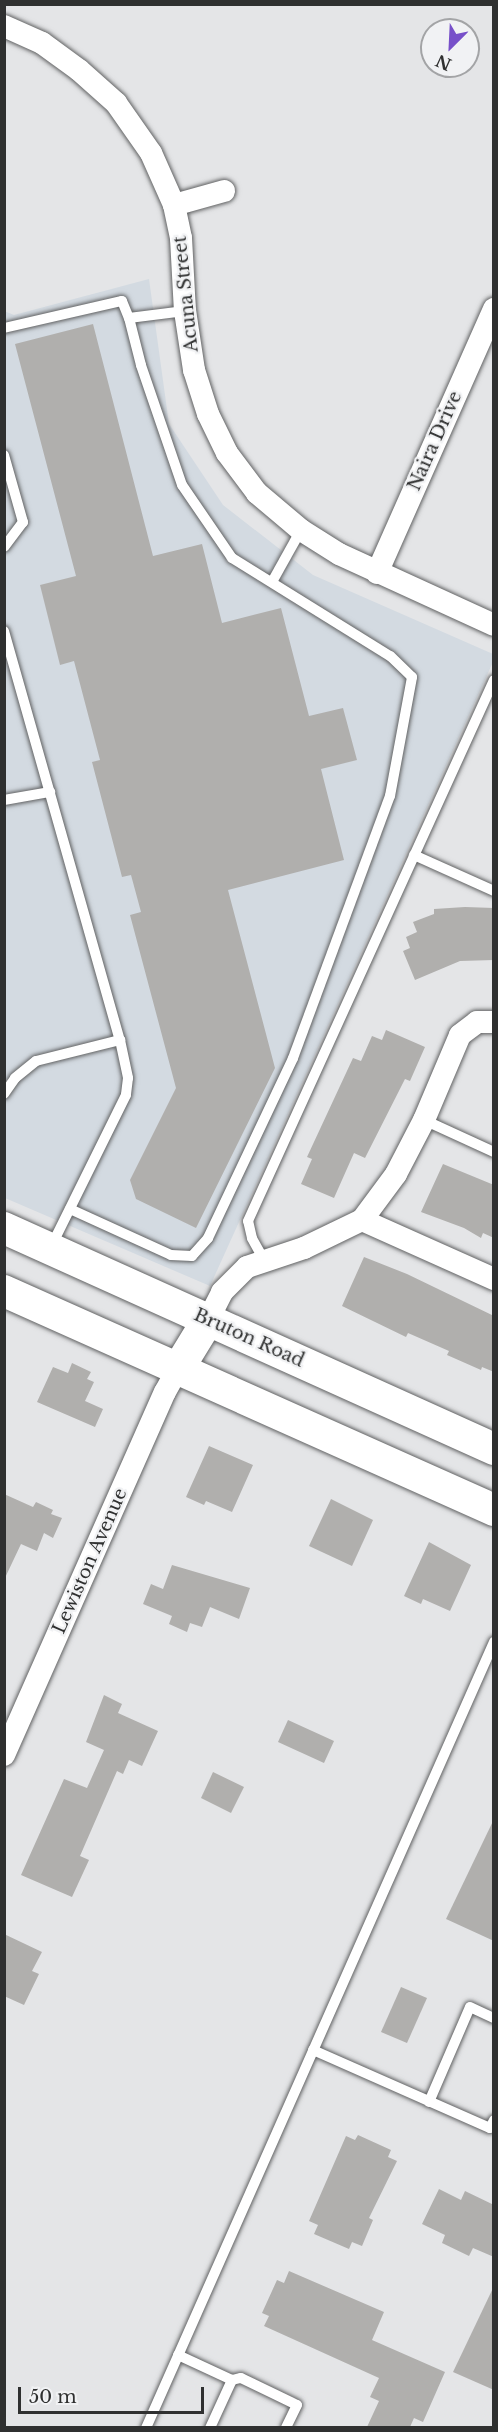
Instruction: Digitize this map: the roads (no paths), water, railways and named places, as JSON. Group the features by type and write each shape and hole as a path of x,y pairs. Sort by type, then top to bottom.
{"main road":[{"name":"Bruton Road","path":"4,1228 51,1247 494,1449"},
{"path":"4,1291 494,1510"},
{"path":"178,1369 207,1320"}],"street":[{"name":"Acuna Street","path":"4,26 42,43 79,70 116,103 151,153 174,205 181,238 184,310 194,370 208,414 227,453 257,492 301,530 377,573 494,625"},
{"path":"174,205 224,191"},
{"name":"Naira Drive","path":"377,573 494,309"},
{"path":"207,1320 222,1292 247,1267 304,1248 362,1220 396,1174 424,1120 460,1035 477,1022 494,1022"},
{"path":"362,1220 494,1279"},
{"name":"Lewiston Avenue","path":"4,1755 165,1392 178,1369"}],"lane":[{"path":"4,327 122,301 182,485 232,558 390,656 412,677 390,796 293,1058 208,1238 192,1256 171,1255 70,1209"},
{"path":"129,318 184,310"},
{"path":"4,455 22,522 4,548"},
{"path":"272,582 301,530"},
{"path":"4,631 120,1040 128,1078 126,1095 51,1247"},
{"path":"264,1260 252,1238 248,1221 494,680"},
{"path":"4,800 50,792"},
{"path":"414,855 494,891"},
{"path":"4,1094 15,1078 36,1061 120,1040"},
{"path":"424,1120 494,1152"},
{"path":"146,2427 494,1642"},
{"path":"429,2102 470,2007 494,2018"},
{"path":"313,2050 490,2128 494,2120"},
{"path":"178,2355 232,2380 241,2378 297,2404 286,2427"},
{"path":"210,2427 232,2380"}]}
